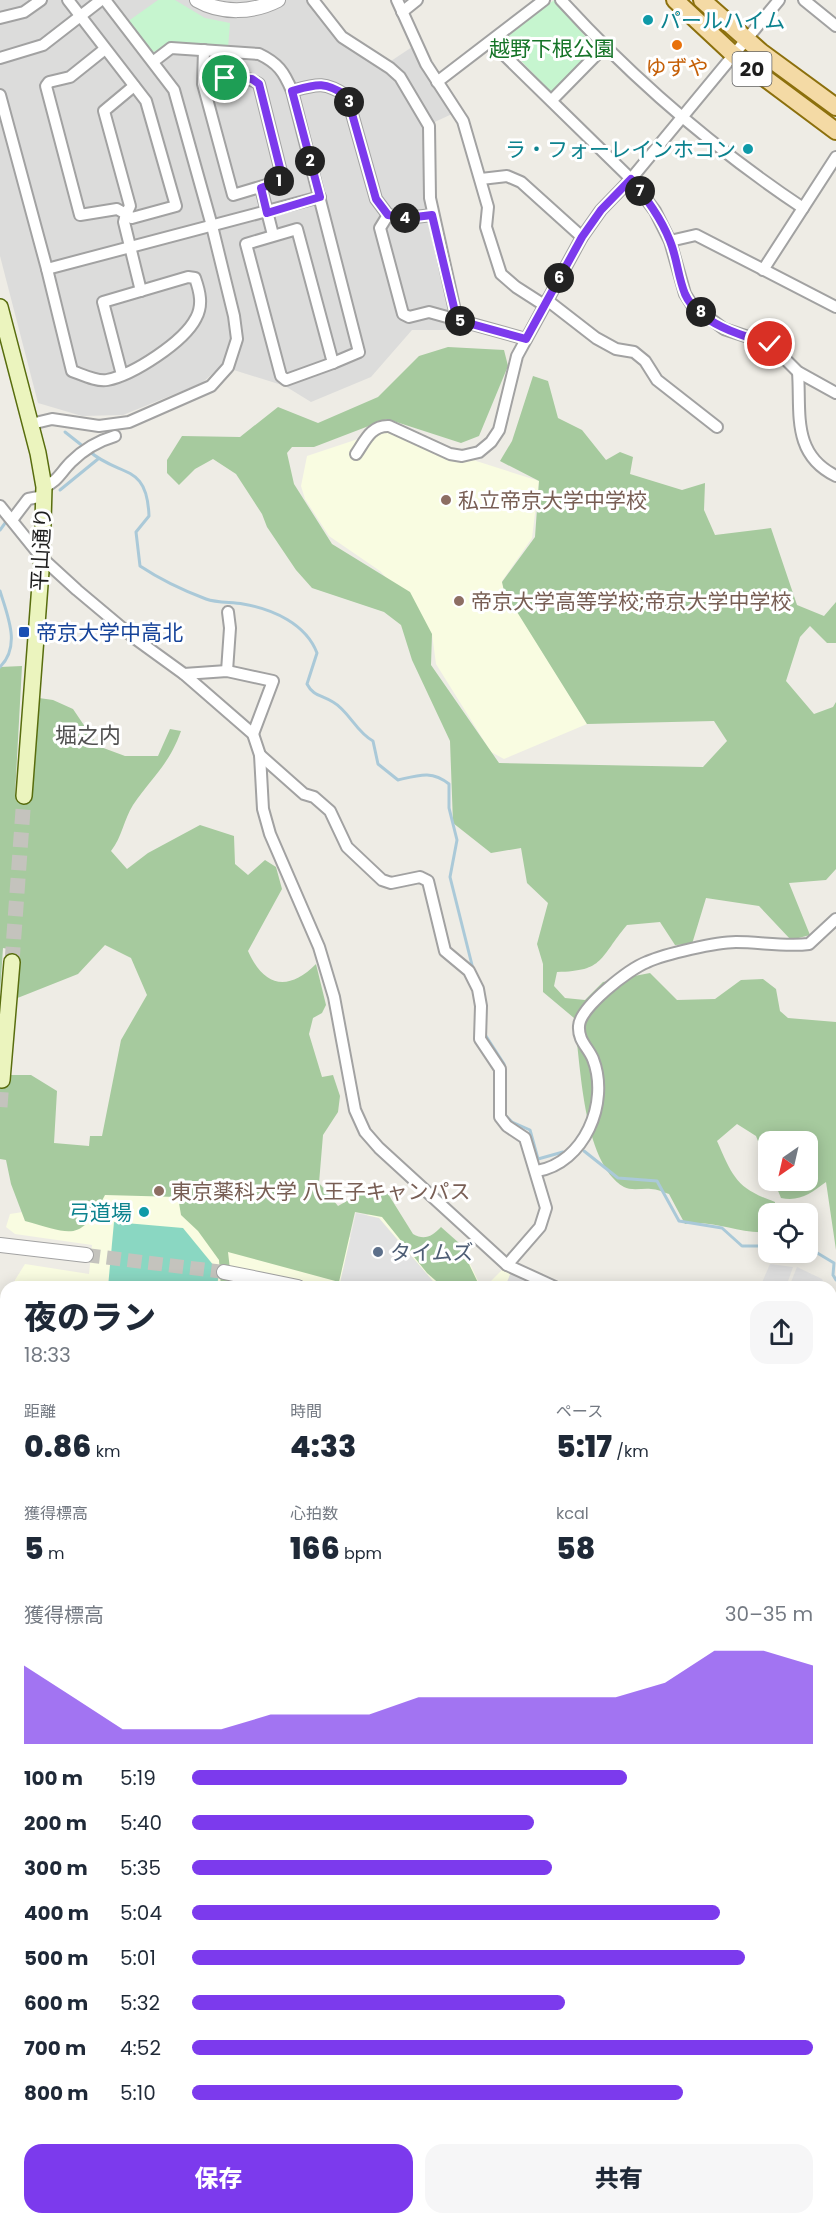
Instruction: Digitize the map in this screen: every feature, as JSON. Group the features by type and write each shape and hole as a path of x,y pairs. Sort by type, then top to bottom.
{"main road":[{"name":"20","path":"675,0 734,55 836,131"},
{"name":"20","path":"702,0 747,40 836,107"},
{"name":"平山通り","path":"0,307 31,424 44,491 42,558 24,796"},
{"path":"2,1080 12,962"}],"street":[{"path":"0,18 24,12 41,0"},
{"path":"68,0 134,86 150,111 176,206 132,218 117,209 81,215 46,87 49,82 70,77 105,49"},
{"path":"0,58 43,45 103,0 154,61 174,90 212,226 236,328 234,354 221,376 212,386 194,395 129,422 99,426 52,418 31,424"},
{"path":"197,0 230,11 262,7 278,0"},
{"path":"313,0 342,37 400,77 429,126 432,215 457,320"},
{"path":"397,0 437,82 463,121 488,207 486,227 501,274 516,287 545,302 616,350 634,352 645,361 657,380 717,427"},
{"path":"402,12 417,0"},
{"path":"437,82 544,0"},
{"path":"561,0 604,47 681,118 730,157 803,208"},
{"path":"356,454 371,432 380,426 389,426 450,454 462,456 478,452 491,442 499,430 518,357 545,302 582,237 601,210 631,179 779,0"},
{"path":"804,0 836,26"},
{"path":"491,42 631,179 655,211 670,241 685,294 692,305 724,329 770,344 798,372 836,393"},
{"path":"552,100 604,47"},
{"path":"154,61 171,48 259,54 279,66 292,91 359,352 333,363 286,380 281,376 246,244 297,229 333,363"},
{"path":"203,84 225,78 252,79 259,84 283,180 233,195 203,84 204,50"},
{"path":"292,91 331,85 347,96 376,199 388,215 407,218 432,215"},
{"path":"134,86 104,111 130,206 124,222 141,291"},
{"path":"0,95 72,371 105,381 122,375 147,363 190,327 201,304 195,278 188,277 103,302 122,375"},
{"path":"764,270 836,157"},
{"path":"481,179 507,176 520,182 582,237"},
{"path":"261,188 273,235"},
{"path":"47,269 267,213 320,197"},
{"path":"388,215 380,228 404,314 409,317 429,312 526,339"},
{"path":"670,241 696,235 836,307"},
{"path":"798,372 800,397 798,418 801,436 828,472 836,476"},
{"path":"116,436 93,444 54,483 7,513 42,558 133,637 184,674 253,734 260,755 263,809 270,834 318,947 334,997 355,1110 365,1132 379,1148 507,1265 542,1281"},
{"path":"227,671 230,628 228,612"},
{"path":"184,674 227,671 273,681 253,734"},
{"path":"260,755 304,794 314,797 330,811 347,847 382,880 391,883 420,877 428,881 445,951 469,971 478,989 482,1006 480,1039 500,1069 500,1117 507,1126 525,1138 537,1171 546,1208 540,1227 507,1265"},
{"path":"537,1171 550,1169 565,1160 579,1148 590,1126 596,1108 597,1082 593,1059 579,1038 578,1024 582,1014 610,986 634,969 671,955 736,942 809,944 836,919"},
{"path":"0,1245 86,1254"},
{"path":"224,1272 268,1281"}],"shaded area":[{"path":"0,0 319,0 346,36 388,63 412,47 452,114 424,127 452,310 452,330 412,330 371,377 311,402 285,386 221,366 202,383 123,415 82,416 38,403 0,256"},
{"name":"帝京大学高等学校;帝京大学中学校","path":"382,431 539,481 532,538 502,581 504,590 587,724 504,759 491,752 436,664 432,634 417,611 380,571 329,536 305,499 301,486 307,456"},
{"name":"東京薬科大学 八王子キャンパス","path":"85,1185 243,1204 352,1238 363,1219 388,1197 436,1273 464,1251 478,1281 15,1281 25,1264 89,1274 92,1245 15,1234 6,1227 10,1214 54,1207"},
{"name":"タイムズ","path":"356,1213 379,1218 433,1281 340,1281"},
{"path":"770,1264 793,1267 788,1281 763,1281"},
{"path":"507,1265 537,1281 491,1281"},
{"path":"797,1267 823,1281 791,1281"},
{"path":"511,1272 531,1281 507,1281"}],"green space":[{"path":"158,0 175,0 205,18 230,23 228,48 150,52 127,22"},
{"name":"越野下根公園","path":"554,0 596,49 553,94 502,41"},
{"path":"448,347 504,350 508,366 479,436 461,443 387,419 314,447 292,447 287,453 294,484 332,544 410,592 432,634 431,665 499,763 703,767 727,741 714,721 587,724 504,591 502,582 535,537 539,481 500,461 512,441 533,376 548,381 558,418 582,430 606,460 620,452 633,457 630,474 682,490 705,483 704,510 715,535 771,528 797,605 824,616 836,602 836,643 827,643 810,626 800,637 786,681 814,714 833,707 836,702 836,869 826,880 789,883 810,935 791,940 759,906 706,898 692,944 675,945 660,922 627,925 600,960 584,969 557,972 554,986 565,998 585,1000 603,982 650,973 677,1000 715,999 741,980 763,979 776,989 780,1011 788,1018 836,1022 836,1250 826,1182 818,1188 818,1131 758,1131 758,1141 756,1136 737,1124 717,1141 737,1180 752,1192 775,1202 758,1203 758,1232 706,1223 685,1224 669,1194 653,1189 624,1187 610,1174 599,1156 586,1110 574,1018 543,992 543,964 537,944 548,903 527,883 521,848 491,853 453,823 450,741 412,660 401,625 384,612 312,588 296,570 267,527 262,514 236,474 213,459 195,469 179,485 167,473 167,460 182,436 240,437 278,407 318,423 378,397 419,356"},
{"path":"22,666 15,795 30,795 39,698 53,700 73,709 98,746 125,756 158,756 170,729 181,731 166,762 133,805 111,851 127,869 148,853 200,825 234,836 235,864 248,875 265,860 276,867 282,889 248,951 261,972 278,982 296,979 316,964 326,1005 322,1013 313,1018 309,1034 322,1077 333,1075 340,1096 338,1112 323,1135 319,1183 338,1206 363,1192 385,1189 413,1234 421,1237 428,1236 441,1227 459,1243 477,1281 436,1281 427,1273 382,1217 355,1212 339,1281 228,1252 231,1278 240,1281 221,1281 219,1260 198,1231 181,1215 178,1197 105,1195 89,1221 74,1231 54,1229 25,1221 11,1184 6,1160 0,1159 0,1075 31,1075 57,1091 54,1143 89,1146 90,1136 102,1136 121,1040 147,995 131,958 105,945 78,974 15,999 19,951 3,948 0,993 0,667"},
{"path":"778,1191 813,1191 794,1199 781,1198"},
{"path":"114,1222 183,1228 219,1272 218,1281 109,1281"}],"waterway":[{"path":"65,432 84,447"},
{"path":"89,451 100,459 130,473 143,487 149,516 136,532 140,566 206,599 254,606 277,614 297,626 312,643 317,653 307,684 309,688 339,706 373,741 378,764 398,780 431,775 449,784 449,808 457,840 450,877 473,969"},
{"path":"60,490 98,459"},
{"path":"0,530 8,519"},
{"path":"0,591 11,631 10,650 0,667"},
{"path":"484,1033 504,1064 504,1068"},
{"path":"504,1114 512,1122 530,1130 538,1159 563,1152"},
{"path":"584,1151 618,1178 657,1181 679,1221 722,1228 742,1246 758,1246"},
{"path":"818,1253 834,1263 833,1275 836,1280"}],"tunnel":[{"path":"12,962 24,796"},
{"path":"0,1107 2,1080"},
{"path":"86,1255 224,1272"}],"place":[{"name":"パールハイム","path":"648,20"},
{"name":"ゆずや","path":"677,45"},
{"name":"ラ・フォーレインホコン","path":"748,149"},
{"name":"私立帝京大学中学校","path":"446,500"},
{"name":"帝京大学高等学校;帝京大学中学校","path":"459,601"},
{"name":"帝京大学中高北","path":"24,632"},
{"name":"東京薬科大学 八王子キャンパス","path":"159,1191"},
{"name":"弓道場","path":"144,1212"},
{"name":"タイムズ","path":"378,1252"}],"district":[{"name":"堀之内","path":"88,735"}],"route":[{"path":"225,78 252,79 259,84 283,180 261,188 267,213 320,197 292,91 317,84 331,85 347,96 376,199 388,215 407,218 432,215 457,320 526,339 582,237 601,210 631,179 655,211 670,241 685,294 692,305 724,329 770,344"}]}
